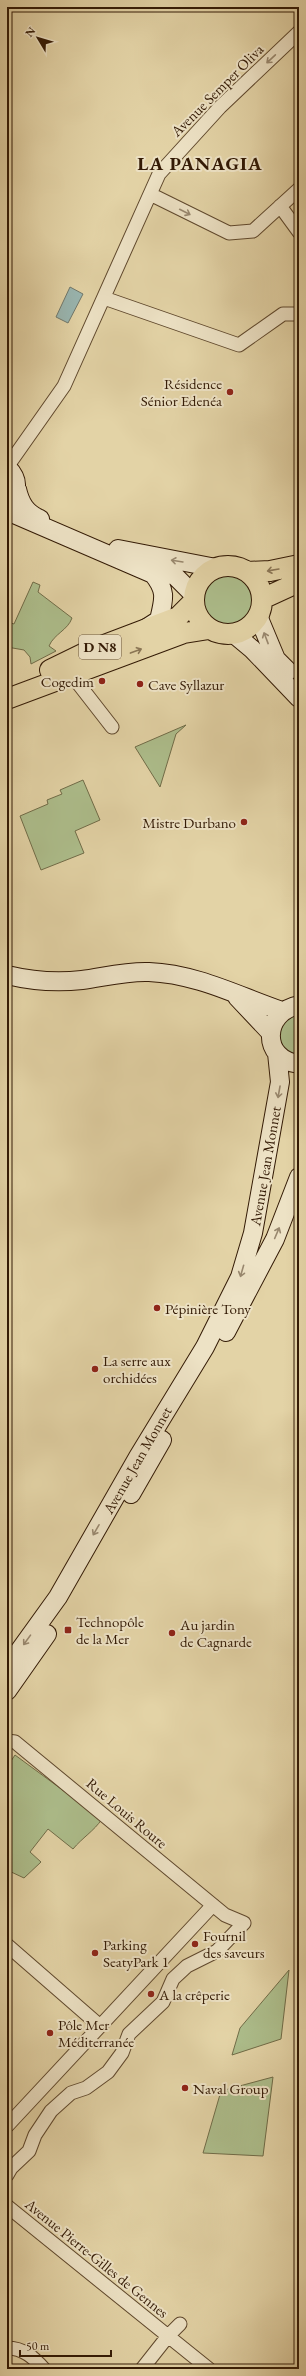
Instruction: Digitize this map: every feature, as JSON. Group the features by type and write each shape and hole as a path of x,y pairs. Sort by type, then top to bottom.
{"main road":[{"path":"7,467 14,474 12,495 20,501 31,514 102,545 142,555 216,568 231,566 247,572 270,571 299,565"},
{"path":"7,511 153,574 162,585 164,600 159,620 145,629"},
{"path":"115,558 175,576 194,599 198,618 209,629 224,634 234,634 244,630 260,608 299,582"},
{"path":"194,599 201,579 216,568"},
{"path":"247,572 258,584 260,608 276,659 299,682"},
{"name":"D N8","path":"7,699 145,629 178,617 194,599"},
{"name":"D N8","path":"7,694 70,668 184,633 209,629"},
{"path":"234,634 252,649 299,698"},
{"path":"7,975 54,982 149,972 184,976 209,982 233,993 282,1011"},
{"path":"233,993 270,1032 274,1020 282,1011 299,1005"},
{"name":"Avenue Jean Monnet","path":"7,1668 58,1597 138,1457 205,1347 240,1277 254,1226 280,1082 277,1053 273,1047 270,1032"},
{"path":"277,1053 285,1060 299,1064"},
{"name":"Avenue Jean Monnet","path":"7,1691 66,1606 214,1353 275,1239 299,1177"}],"street":[{"name":"Avenue Semper Oliva","path":"7,467 64,386 159,174 220,107 299,32"},
{"path":"150,194 229,233 253,231 299,188"},
{"path":"280,206 299,232"},
{"path":"104,298 238,345 283,314 299,314"},
{"path":"70,668 112,727"},
{"name":"Rue Louis Roure","path":"7,2175 11,2168 29,2151 35,2135 51,2111 71,2093 86,2088 108,2072 122,2053 128,2034 163,2002 173,1979 187,1966 217,1950 244,1923 225,1915 10,1743"},
{"path":"7,2126 213,1905"},
{"path":"7,1945 100,2026"},
{"name":"Avenue Pierre-Gilles de Gennes","path":"7,2206 209,2369"},
{"name":"Avenue Pierre-Gilles de Gennes","path":"168,2336 180,2324"},
{"path":"142,2369 168,2336"},
{"path":"7,2348 14,2348 32,2355 44,2369"}],"green space":[{"path":"226,575 236,577 244,583 250,591 252,601 250,611 244,619 236,625 226,627 216,625 208,619 202,611 200,601 202,591 208,583 216,577"},
{"path":"33,582 40,585 38,592 72,618 67,626 54,638 49,646 56,651 31,664 30,657 24,650 7,647 7,624 8,622 14,624"},
{"path":"186,725 176,734 160,787 135,747"},
{"path":"83,780 100,820 75,831 84,853 41,870 20,816 48,804 47,800 62,794 60,790"},
{"path":"299,1012 299,1059 281,1049 278,1029 282,1022"},
{"path":"15,1755 102,1819 73,1849 48,1829 30,1852 41,1862 24,1878 7,1870 7,1767"},
{"path":"289,1970 281,2039 232,2055 240,2028"},
{"path":"273,2077 263,2156 203,2153 221,2091"}],"water":[{"path":"70,287 83,294 68,323 56,317"}],"place":[{"name":"Résidence Sénior Edenéa","path":"230,392"},
{"name":"Cogedim","path":"102,681"},
{"name":"Cave Syllazur","path":"140,684"},
{"name":"Mistre Durbano","path":"244,822"},
{"name":"Pépinière Tony","path":"157,1308"},
{"name":"La serre aux orchidées","path":"95,1369"},
{"name":"Technopôle de la Mer","path":"68,1630"},
{"name":"Au jardin de Cagnarde","path":"172,1633"},
{"name":"Fournil des saveurs","path":"195,1944"},
{"name":"Parking SeatyPark 1","path":"95,1953"},
{"name":"A la crêperie","path":"151,1994"},
{"name":"Pôle Mer Méditerranée","path":"50,2033"},
{"name":"Naval Group","path":"185,2088"}],"district":[{"name":"LA PANAGIA","path":"200,163"}]}
